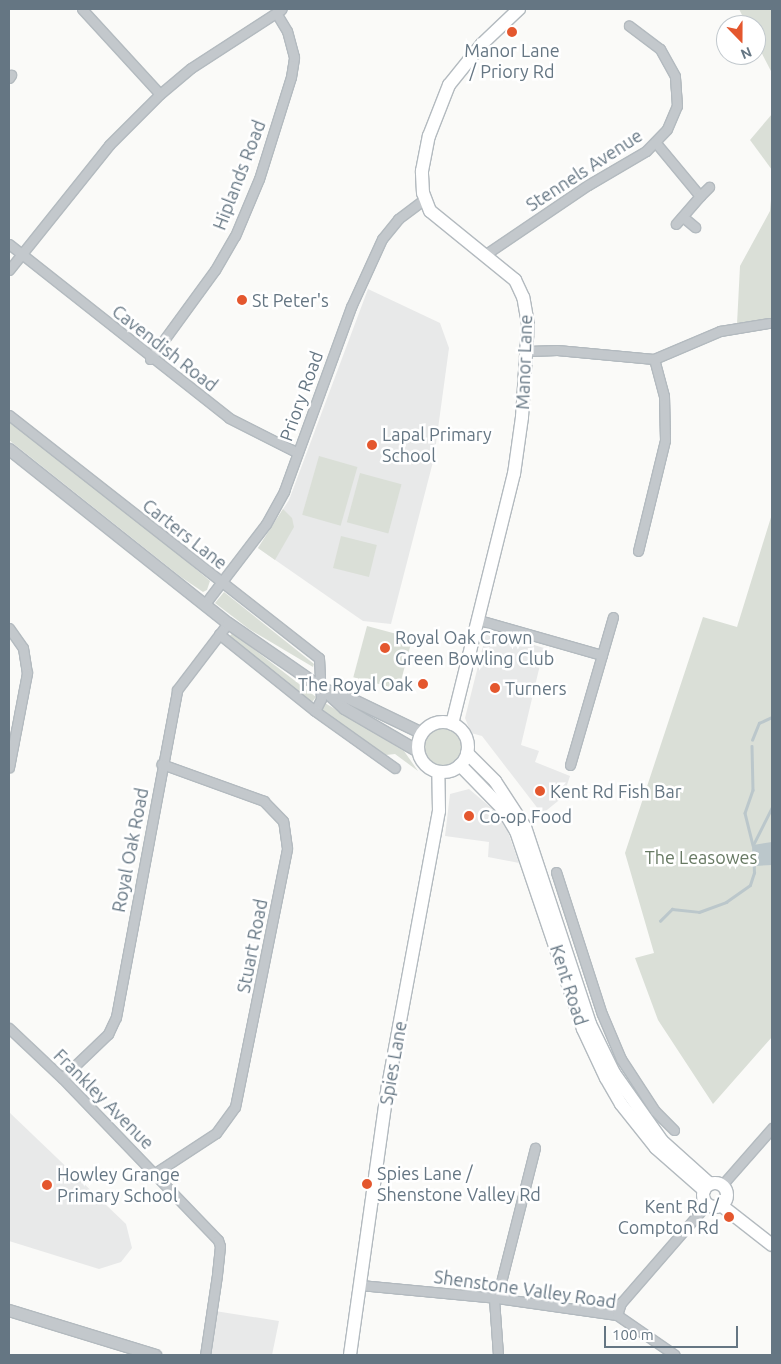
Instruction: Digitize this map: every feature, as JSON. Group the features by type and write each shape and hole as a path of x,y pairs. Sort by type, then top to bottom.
{"main road":[{"path":"424,199 423,158 436,114 449,85 482,44 519,9"},
{"name":"Manor Lane","path":"424,199 430,211 444,225 486,254 519,286 527,314 528,351 514,474 452,724"},
{"path":"435,723 452,724 464,733 468,753 460,765 451,770 438,772 425,764 418,751 422,733 435,723"},
{"name":"Kent Road","path":"468,753 495,781 525,827 590,1024 662,1141 712,1186 724,1202"},
{"name":"Kent Road","path":"460,765 502,808 516,832 583,1029 606,1078 621,1104 656,1148 712,1186"},
{"name":"Spies Lane","path":"350,1355 388,1086 439,811 438,772"},
{"path":"712,1186 707,1204 724,1202 772,1235"},
{"path":"724,1202 772,1246"}],"street":[{"path":"82,9 160,94"},
{"path":"9,270 109,145 160,94 191,68 279,11"},
{"name":"Hiplands Road","path":"150,359 215,270 235,236 259,179 291,77 294,57 279,11"},
{"name":"Stennels Avenue","path":"486,254 656,143 667,129 677,106 674,76 660,49 629,26"},
{"path":"656,143 700,196"},
{"path":"695,227 680,221 708,187"},
{"name":"Priory Road","path":"204,605 266,524 298,453 370,262 398,219 424,199"},
{"name":"Cavendish Road","path":"9,244 150,359 229,418 298,453"},
{"path":"528,351 557,350 654,359 713,333 769,324"},
{"path":"638,551 665,440 664,396 654,359"},
{"name":"Carters Lane","path":"9,415 221,584 319,658 323,689"},
{"path":"9,449 228,624 323,689 344,708 418,751"},
{"path":"570,765 613,617"},
{"path":"479,620 602,655"},
{"name":"Royal Oak Road","path":"62,1078 108,1034 116,1017 177,690 228,624"},
{"path":"9,628 23,648 28,673 9,767"},
{"path":"219,634 314,711 394,763"},
{"path":"314,711 321,699 323,689"},
{"path":"323,689 339,692 422,733"},
{"name":"Stuart Road","path":"155,1173 216,1133 235,1107 287,848 282,821 264,802 162,764"},
{"name":"Kent Road","path":"556,872 624,1079 674,1130"},
{"name":"Frankley Avenue","path":"9,1028 62,1078 155,1173 220,1246 205,1355"},
{"path":"712,1186 772,1128"},
{"path":"498,1355 496,1298 535,1148"},
{"path":"617,1315 621,1303 707,1204"},
{"name":"Shenstone Valley Road","path":"360,1285 496,1298 617,1315 675,1355"},
{"path":"9,1310 155,1355"}],"shaded area":[{"name":"Lapal Primary School","path":"368,289 440,323 449,348 434,458 391,624 363,621 258,548 289,500"},
{"path":"487,630 544,648 521,745 539,751 535,762 570,776 563,797 542,814 482,736 471,733 465,718"},
{"path":"469,789 495,811 508,832 519,863 488,857 489,842 445,836 450,794"},
{"path":"772,842 772,865 755,866 753,845"},
{"name":"Howley Grange Primary School","path":"9,1112 126,1224 132,1248 121,1262 99,1269 9,1241"},
{"path":"215,1311 279,1321 272,1355 209,1355"}],"green space":[{"path":"739,9 772,9 772,73 766,61 766,15 742,15"},
{"path":"772,114 772,170 750,140"},
{"path":"772,188 772,332 767,320 737,324 740,266 770,211"},
{"path":"9,421 210,581 207,590 203,592 181,577 9,440"},
{"path":"319,456 357,467 341,526 302,515"},
{"path":"360,473 402,484 388,533 347,522"},
{"path":"283,509 292,518 294,527 275,560 258,548"},
{"name":"The Leasowes","path":"772,514 772,1037 713,1104 658,1020 635,958 654,953 625,853 703,617 737,627"},
{"path":"341,536 377,545 369,577 333,568"},
{"path":"224,592 314,664 313,667 249,629 215,603"},
{"name":"Royal Oak Crown Green Bowling Club","path":"367,626 412,638 399,689 353,677"},
{"path":"233,633 316,697 312,702 227,638"},
{"path":"325,703 404,751 418,771 395,754 386,755 319,711"},
{"path":"442,727 456,733 462,747 456,761 442,767 428,761 422,747 428,733"}],"waterway":[{"path":"752,740 759,723 772,717"},
{"path":"752,746 753,790 745,813 753,845"},
{"path":"660,921 672,909 699,912 726,902 750,885 754,873 753,845 772,807"}],"place":[{"name":"Manor Lane / Priory Rd","path":"512,32"},
{"name":"St Peter's","path":"242,300"},
{"name":"Lapal Primary School","path":"372,445"},
{"name":"Royal Oak Crown Green Bowling Club","path":"385,648"},
{"name":"The Royal Oak","path":"423,684"},
{"name":"Turners","path":"495,688"},
{"name":"Kent Rd Fish Bar","path":"540,791"},
{"name":"Co-op Food","path":"469,816"},
{"name":"Spies Lane / Shenstone Valley Rd","path":"367,1184"},
{"name":"Howley Grange Primary School","path":"47,1185"},
{"name":"Kent Rd / Compton Rd","path":"729,1217"}]}
